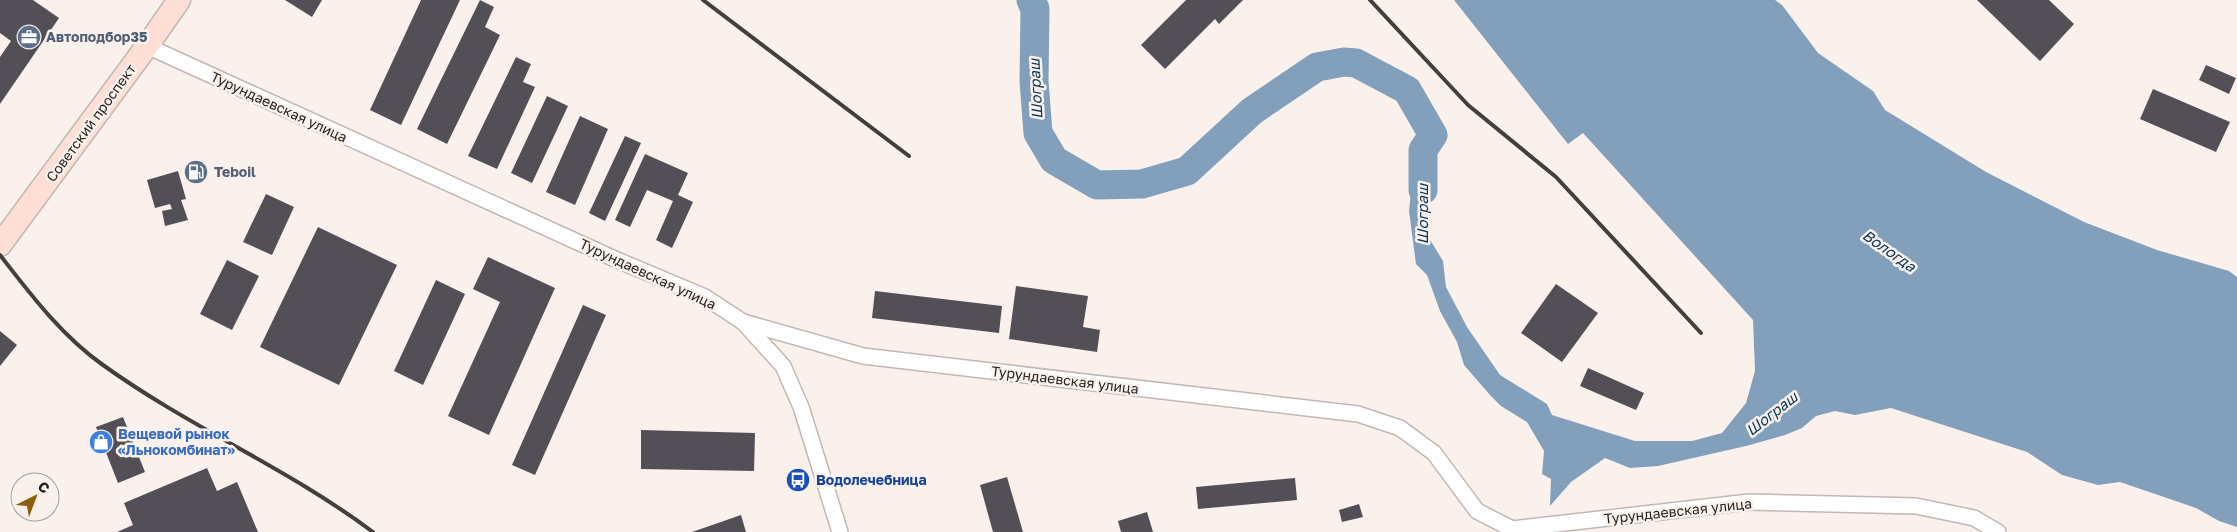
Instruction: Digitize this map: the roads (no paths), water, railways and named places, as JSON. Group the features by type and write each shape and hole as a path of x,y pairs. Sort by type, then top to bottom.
{"street":[{"name":"Советский проспект","path":"0,245 148,46 179,0"},
{"name":"Турундаевская улица","path":"148,46 608,256 706,297 743,322 863,356 1358,414 1400,428 1434,453 1476,511 1512,529 1749,502 1916,506 1974,518 1998,532"},
{"path":"743,322 783,366 801,407 840,532"}],"water":[{"name":"Вологда","path":"1454,0 1775,0 1782,5 1818,53 1873,91 1885,110 1986,172 2084,222 2157,250 2229,271 2237,277 2237,527 2219,521 2196,508 2120,482 2098,485 2062,475 2027,452 1891,408 1855,415 1835,411 1816,416 1802,428 1785,435 1658,466 1630,468 1605,458 1571,482 1550,506 1551,479 1542,474 1544,451 1527,422 1501,406 1464,365 1457,342 1440,311 1427,275 1416,264 1409,211 1413,173 1423,150 1428,170 1429,238 1443,261 1446,287 1467,327 1500,375 1547,404 1552,415 1635,441 1692,441 1722,433 1746,403 1755,371 1753,320 1583,133 1568,144"}],"waterway":[{"name":"Шограш","path":"1031,0 1035,9 1034,81 1038,133 1054,160 1097,185 1142,184 1187,171 1252,111 1317,67 1344,62 1356,63 1407,90 1433,135 1423,150 1423,190"}],"railway":[{"path":"703,0 909,156"},
{"path":"1370,0 1468,105 1556,177 1701,333"},
{"path":"0,255 35,300 88,354 136,387 307,488 373,532"}],"place":[{"name":"Автоподбор35","path":"29,37"},
{"name":"Teboil","path":"196,172"},
{"name":"Вещевой рынок «Льнокомбинат»","path":"101,442"},
{"name":"Водолечебница","path":"798,480"}]}
